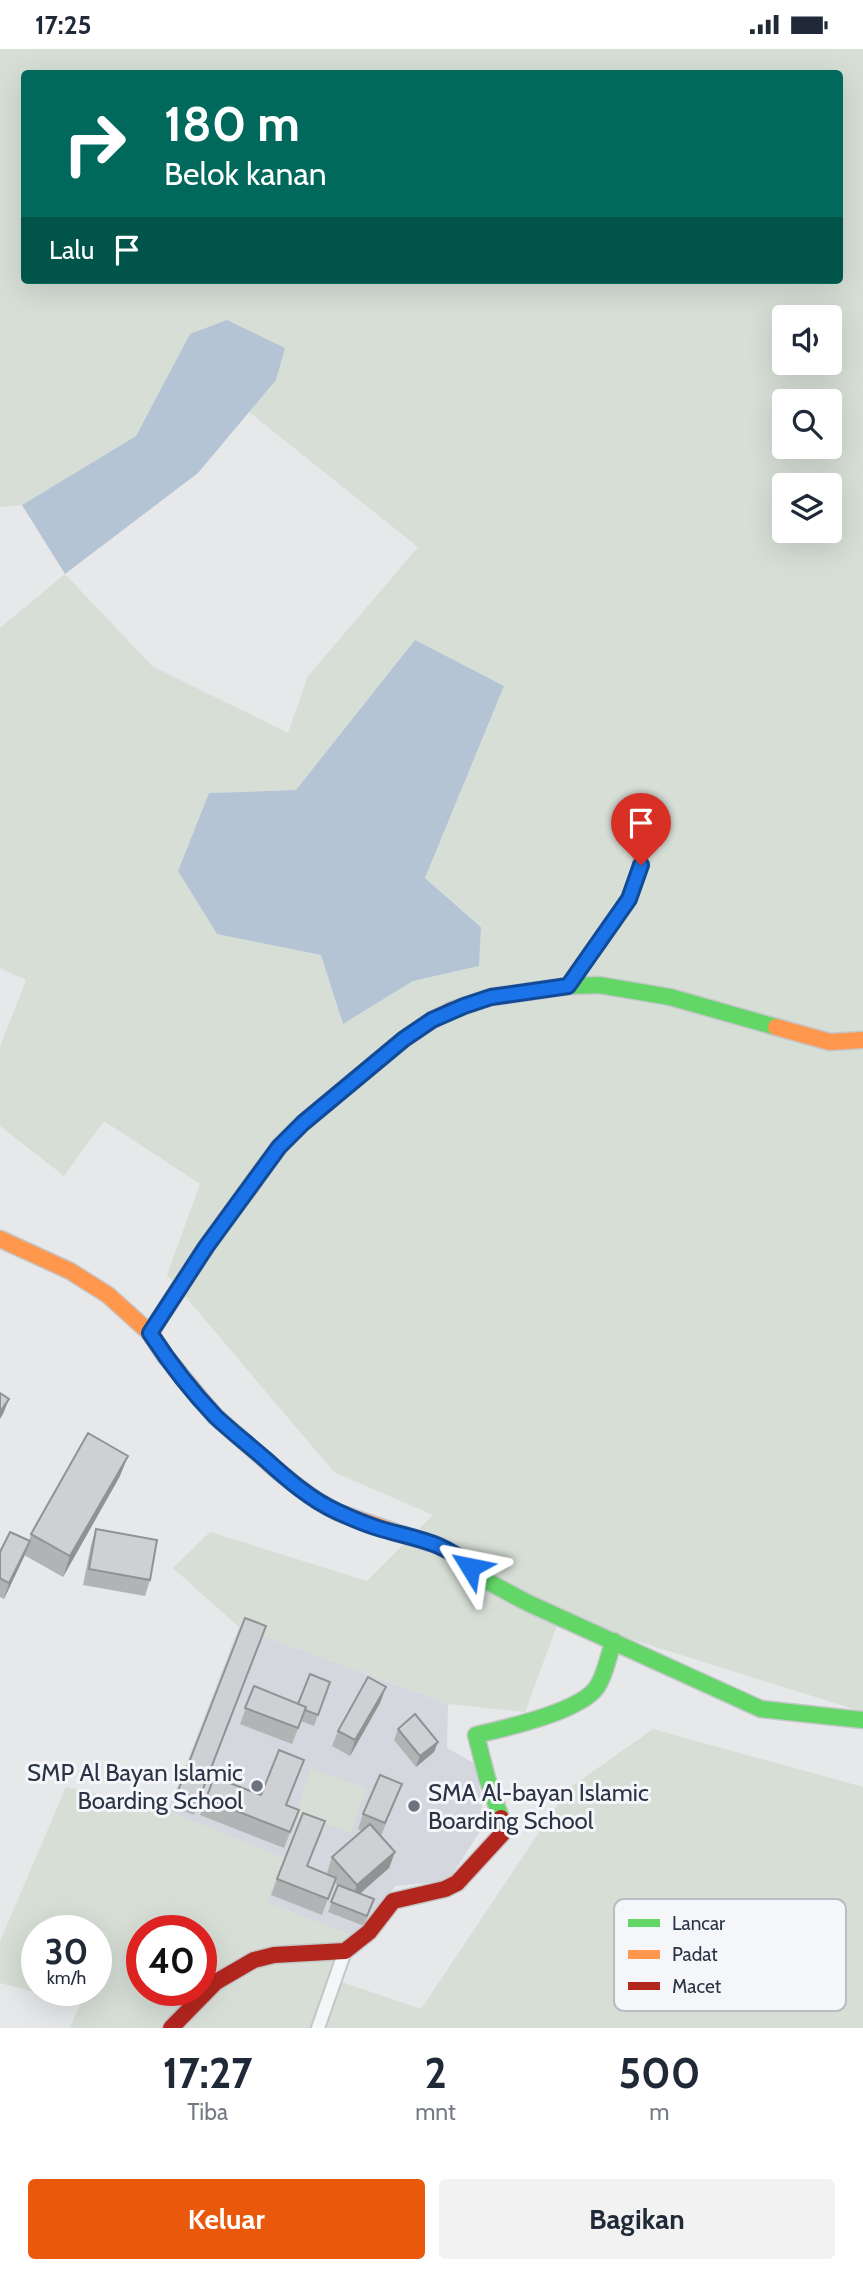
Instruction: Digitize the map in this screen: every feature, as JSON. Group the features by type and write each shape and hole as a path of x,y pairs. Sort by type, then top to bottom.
{"street":[{"path":"568,986 629,899 641,865 642,847"},
{"path":"150,1333 214,1235 279,1147 303,1123 404,1039 432,1020 464,1006 491,997 568,986 599,985 670,997 830,1042 863,1040"},
{"path":"0,1239 71,1271 108,1296 150,1333 165,1356 215,1416 280,1473 337,1512 378,1528 410,1535 437,1545 458,1556 481,1578 528,1603 761,1709 863,1720"},
{"path":"171,2028 216,1982 254,1960 274,1955 345,1951 369,1933 393,1901 457,1883 502,1834 504,1825 487,1778 476,1735 526,1723 588,1697 596,1688 614,1641"},
{"path":"318,2028 345,1951"}],"shaded area":[{"path":"0,49 863,49 863,1712 560,1617 525,1712 448,1704 239,1627 173,1568 210,1532 367,1581 433,1515 334,1472 167,1275 200,1184 104,1121 64,1176 0,1126 0,1047 26,980 0,968 0,628 65,574 152,666 288,733 308,676 418,547 249,412 276,380 190,334 136,436 22,505 0,507","holes":["415,641 504,686 425,878 481,926 479,966 413,981 343,1024 321,955 217,934 178,871 209,793 296,790"]},
{"path":"239,1627 448,1704 447,1748 477,1765 484,1825 448,1881 395,1886 356,1937 266,1902 284,1858 168,1811"},
{"path":"653,1729 863,1787 863,2028 70,2028 79,2006 112,2006 112,1915 21,1915 21,1989 0,1983 0,1941 66,1787 168,1811 284,1858 267,1902 356,1937 342,1982 421,2009 568,1789"},
{"path":"311,1769 366,1788 351,1833 296,1814"}],"water":[{"path":"227,320 285,348 276,380 198,473 65,574 22,505 136,436 190,334"},
{"path":"415,640 504,686 425,878 481,927 479,966 413,981 343,1024 321,955 217,934 178,871 209,793 296,790"}],"building":[{"path":"0,1393 9,1399 0,1412"},
{"path":"88,1433 128,1456 70,1556 31,1534"},
{"path":"96,1529 157,1540 150,1580 89,1569"},
{"path":"10,1532 30,1541 9,1583 0,1578 0,1552"},
{"path":"245,1618 266,1626 199,1799 178,1791"},
{"path":"310,1674 330,1682 318,1715 298,1704"},
{"path":"368,1677 386,1687 355,1740 338,1731"},
{"path":"254,1686 306,1707 298,1728 245,1708"},
{"path":"415,1714 438,1742 420,1756 398,1729"},
{"path":"279,1750 304,1760 286,1805 299,1810 290,1832 206,1799 214,1777 261,1795"},
{"path":"380,1775 402,1784 385,1823 363,1814"},
{"path":"303,1813 325,1821 307,1866 336,1878 328,1899 277,1879"},
{"path":"370,1824 395,1852 357,1885 332,1857"},
{"path":"338,1885 374,1899 367,1916 331,1902"}],"traffic: fast":[{"path":"452,1010 491,997 568,986 599,985 670,997 776,1027"},
{"path":"392,1531 437,1545 459,1556 481,1578 528,1603 761,1709 863,1720"},
{"path":"501,1818 476,1735 541,1718 588,1696 600,1682 614,1641"}],"traffic: slow":[{"path":"776,1027 830,1042 863,1040"},
{"path":"0,1239 70,1271 108,1295 150,1333 165,1356 215,1416 280,1473 316,1500 337,1512 392,1531"}],"traffic: jam":[{"path":"150,1333 206,1247 279,1147 303,1123 404,1039 452,1010"},
{"path":"171,2028 216,1982 254,1960 274,1955 345,1951 369,1932 393,1901 445,1889 457,1883 502,1834 504,1825 501,1818"}],"place":[{"name":"SMP Al Bayan Islamic Boarding School","path":"257,1786"},
{"name":"SMA Al-bayan Islamic Boarding School","path":"414,1806"}],"route":[{"path":"470,1567 458,1556 437,1545 410,1535 378,1528 337,1512 316,1500 280,1473 215,1416 165,1356 150,1333 206,1247 279,1147 303,1123 404,1039 432,1020 491,997 568,986 629,899 641,865"}]}
